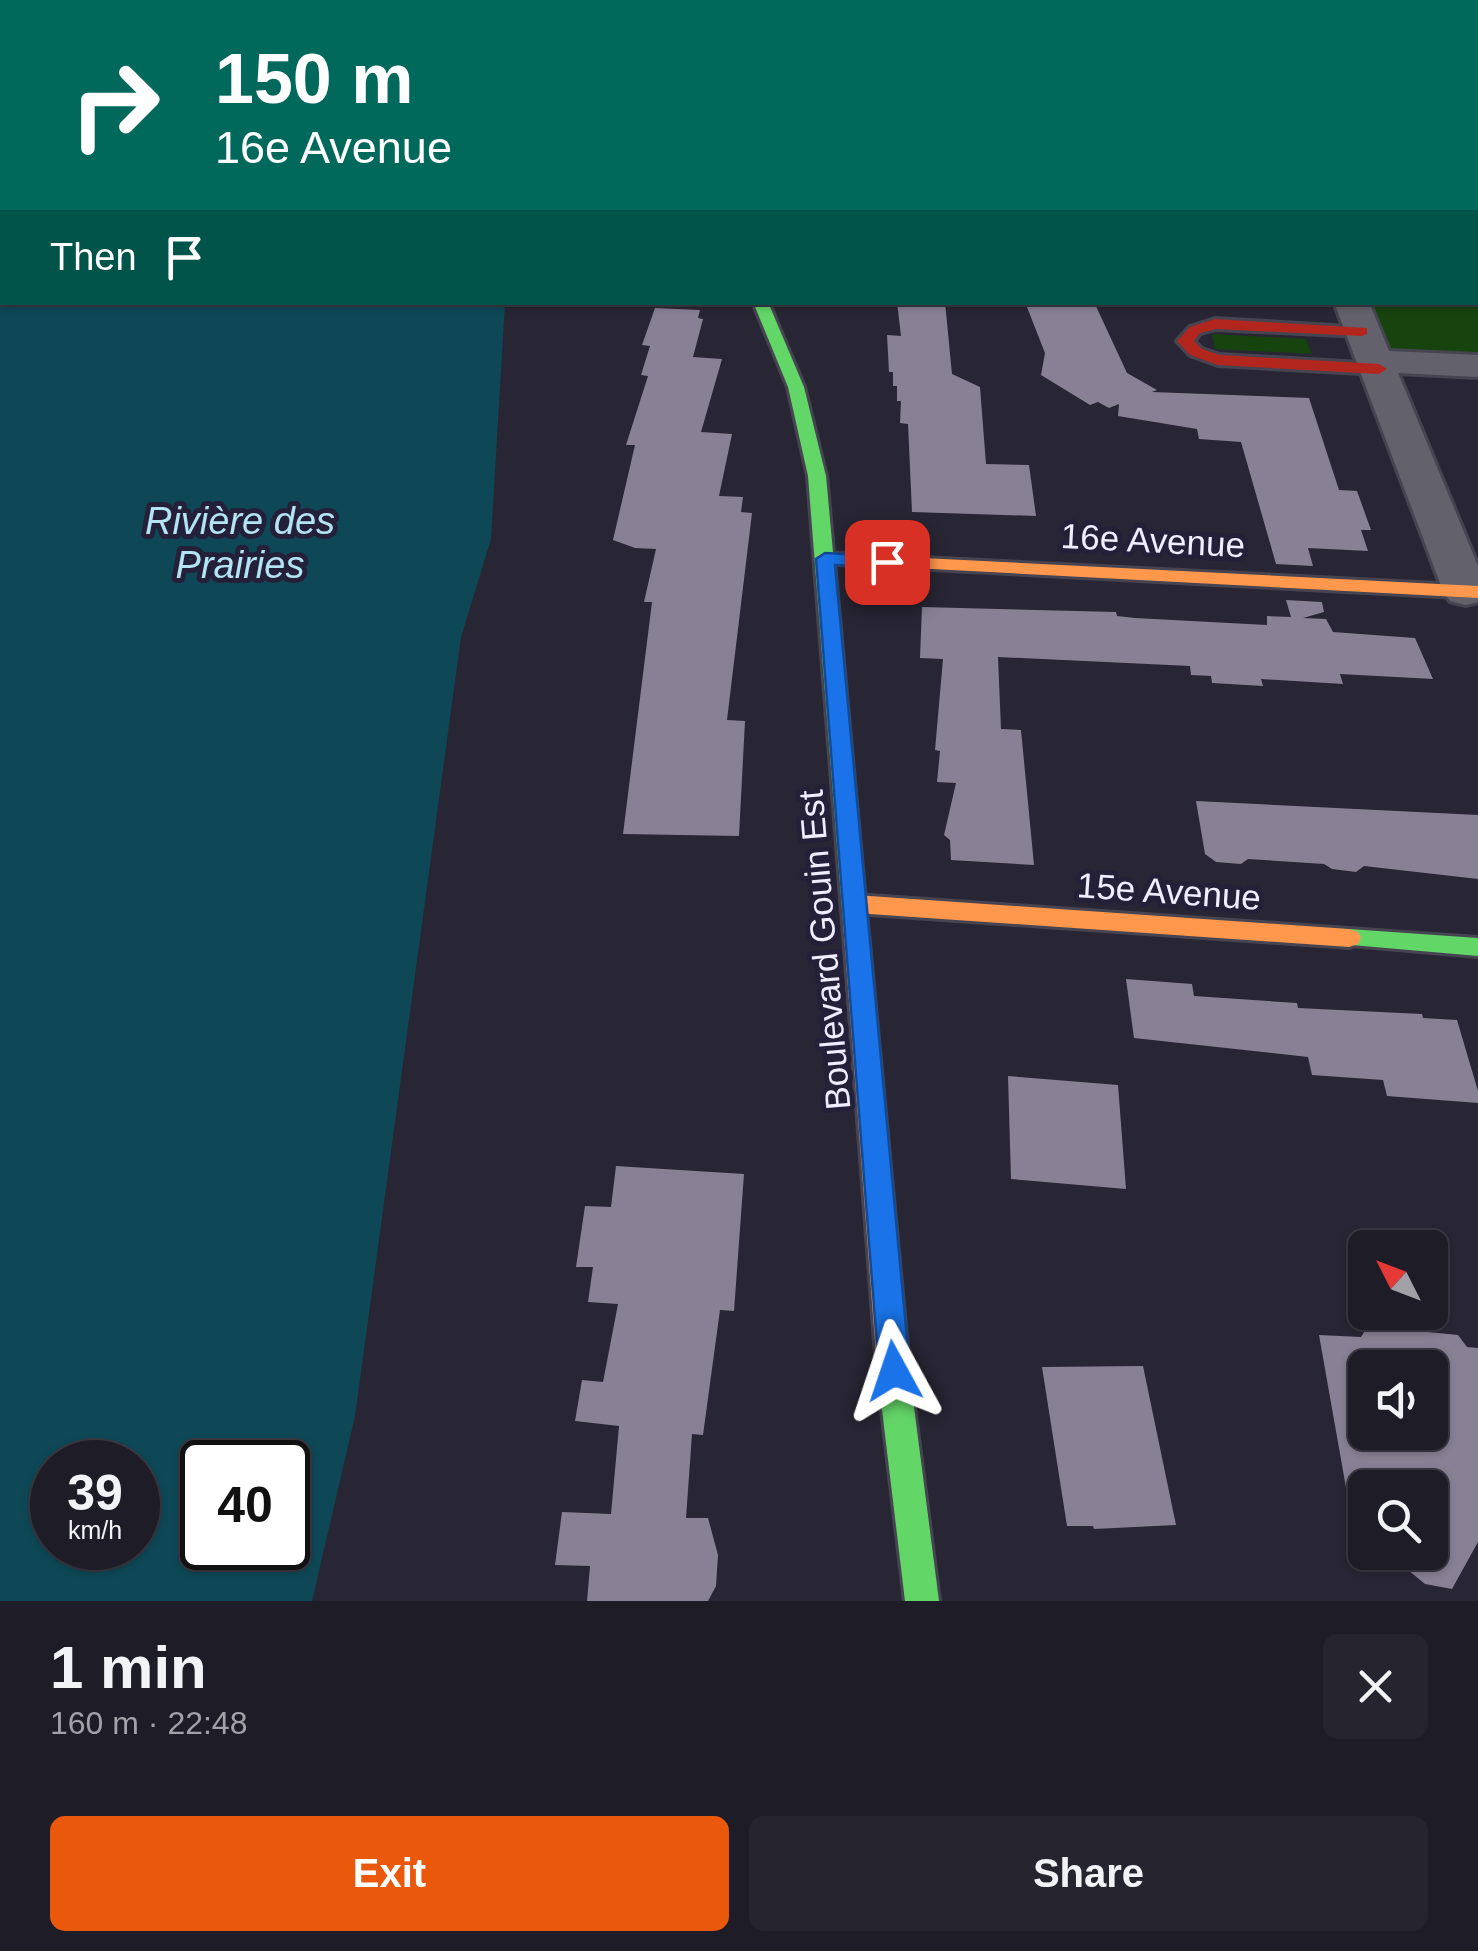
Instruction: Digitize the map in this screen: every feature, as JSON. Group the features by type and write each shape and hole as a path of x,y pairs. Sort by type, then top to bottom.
{"street":[{"name":"Boulevard Gouin Est","path":"761,305 793,369 805,406 825,559 900,1446 922,1601"},
{"path":"1367,341 1218,360 1196,352 1186,341 1194,330 1215,324 1367,341 1478,366"},
{"path":"1367,341 1472,591"},
{"name":"16e Avenue","path":"825,559 1472,591"},
{"name":"15e Avenue","path":"855,904 1478,947"}],"green space":[{"path":"1352,305 1478,305 1478,366 1376,361"},
{"path":"1212,334 1306,339 1312,354 1215,349"}],"water":[{"name":"Rivière des Prairies","path":"0,305 505,305 491,539 461,637 355,1416 312,1601 0,1601"}],"building":[{"path":"897,305 945,305 952,374 980,387 986,464 1029,465 1036,516 912,512 908,424 900,423 901,401 897,401 893,372 889,372 887,335 901,336"},
{"path":"1026,305 1095,305 1127,373 1157,390 1152,392 1309,398 1339,490 1357,491 1371,530 1361,530 1368,551 1308,548 1313,566 1276,564 1241,442 1199,439 1197,429 1118,416 1119,404 1109,408 1098,402 1090,405 1041,375 1045,353"},
{"path":"655,308 700,310 698,318 703,319 693,357 722,359 701,432 732,434 719,496 743,497 741,512 752,513 727,720 745,721 739,836 623,834 652,602 644,602 656,549 635,548 613,540 635,445 626,445 648,376 641,375 650,346 642,345"},
{"path":"1286,600 1322,602 1324,612 1303,618 1326,619 1333,632 1415,638 1433,679 1340,674 1343,684 1261,679 1263,686 1212,683 1211,676 1191,675 1190,666 998,657 1001,729 1021,730 1034,865 951,860 950,840 944,835 956,783 937,782 940,751 935,750 943,659 920,658 922,607 1116,612 1117,616 1135,618 1267,625 1267,616 1291,617"},
{"path":"1196,801 1478,815 1478,879 1364,866 1356,872 1324,864 1248,859 1241,864 1216,862 1205,854"},
{"path":"1126,979 1192,984 1194,996 1457,1020 1478,1103 1387,1096 1383,1080 1312,1075 1308,1057 1134,1038"},
{"path":"1008,1076 1118,1085 1126,1189 1011,1179"},
{"path":"616,1166 744,1174 734,1311 720,1310 703,1435 692,1434 686,1518 708,1518 718,1555 716,1586 708,1601 587,1601 590,1566 555,1565 562,1512 611,1514 619,1426 575,1421 582,1380 603,1382 618,1304 588,1302 593,1267 576,1267 585,1206 611,1207"},
{"path":"1365,1330 1408,1330 1458,1335 1467,1347 1478,1348 1478,1542 1452,1589 1425,1584 1408,1570 1448,1570 1448,1470 1348,1470 1348,1499 1319,1335 1361,1337"},
{"path":"1143,1366 1176,1525 1094,1529 1067,1526 1042,1367"}],"traffic: fast":[{"path":"761,305 796,387 817,476 855,922"},
{"path":"1349,938 1478,947"},
{"path":"893,1368 922,1601"}],"traffic: slow":[{"path":"825,559 1478,592"},
{"path":"855,904 1349,938"},
{"path":"855,922 893,1368"}],"traffic: jam":[{"path":"1362,331 1215,324 1195,330 1185,341 1196,352 1218,360 1379,369"}],"route":[{"path":"887,562 825,559 894,1371"}]}
